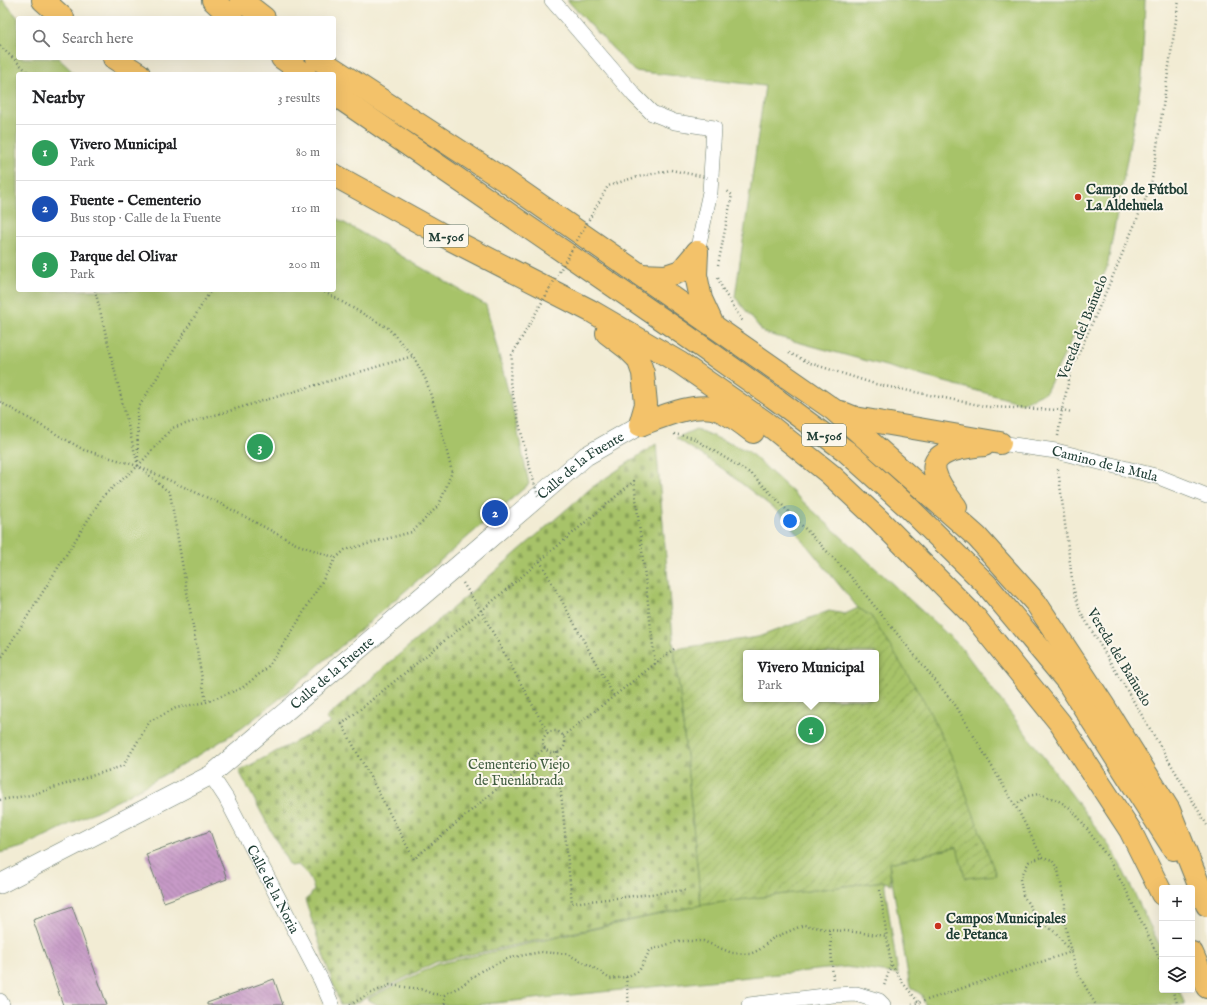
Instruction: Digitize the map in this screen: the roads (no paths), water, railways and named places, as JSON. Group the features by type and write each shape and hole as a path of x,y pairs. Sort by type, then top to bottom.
{"highway":[{"path":"213,0 230,16"},
{"path":"241,0 261,16"},
{"path":"117,60 137,72"},
{"path":"285,60 302,72"},
{"path":"320,60 504,180 834,410 977,537 1036,603 1104,706 1169,810 1204,899"},
{"name":"M-506","path":"336,95 773,397 846,452 908,507 986,584 1067,681 1204,899"},
{"name":"M-506","path":"336,176 450,239 591,311 680,362 765,422 830,474 879,520 974,616 1055,717 1130,830 1159,888"},
{"path":"641,275 666,276 681,271 697,252"},
{"path":"697,252 696,275 701,299 714,326"},
{"path":"559,295 628,349 638,359 643,373 646,404 640,425"},
{"path":"640,425 685,410 706,407 718,410 737,420 776,448 830,474"},
{"path":"834,410 855,418 1000,443"},
{"path":"977,537 939,482 934,470 936,463 946,452 961,448 1000,443"},
{"path":"1194,957 1207,987"}],"street":[{"path":"552,0 635,96 652,113 675,122 714,128 716,182 710,192 697,252"},
{"name":"Calle de la Fuente","path":"0,884 211,775 586,456 640,425"},
{"name":"Camino de la Mula","path":"1000,443 1056,451 1159,477 1207,496"},
{"name":"Calle de la Noria","path":"211,775 226,798 321,980 332,1005"},
{"path":"749,1005 833,995 856,994 881,1003"},
{"path":"0,1001 2,1005"}],"place":[{"name":"Campo de Fútbol La Aldehuela","path":"1078,197"},
{"name":"Parque del Olivar","path":"260,447"},
{"name":"Fuente - Cementerio","path":"495,513"},
{"name":"Vivero Municipal","path":"811,730"},
{"name":"Campos Municipales de Petanca","path":"938,926"}],"park label":[{"name":"Cementerio Viejo de Fuenlabrada","path":"519,772"}]}
